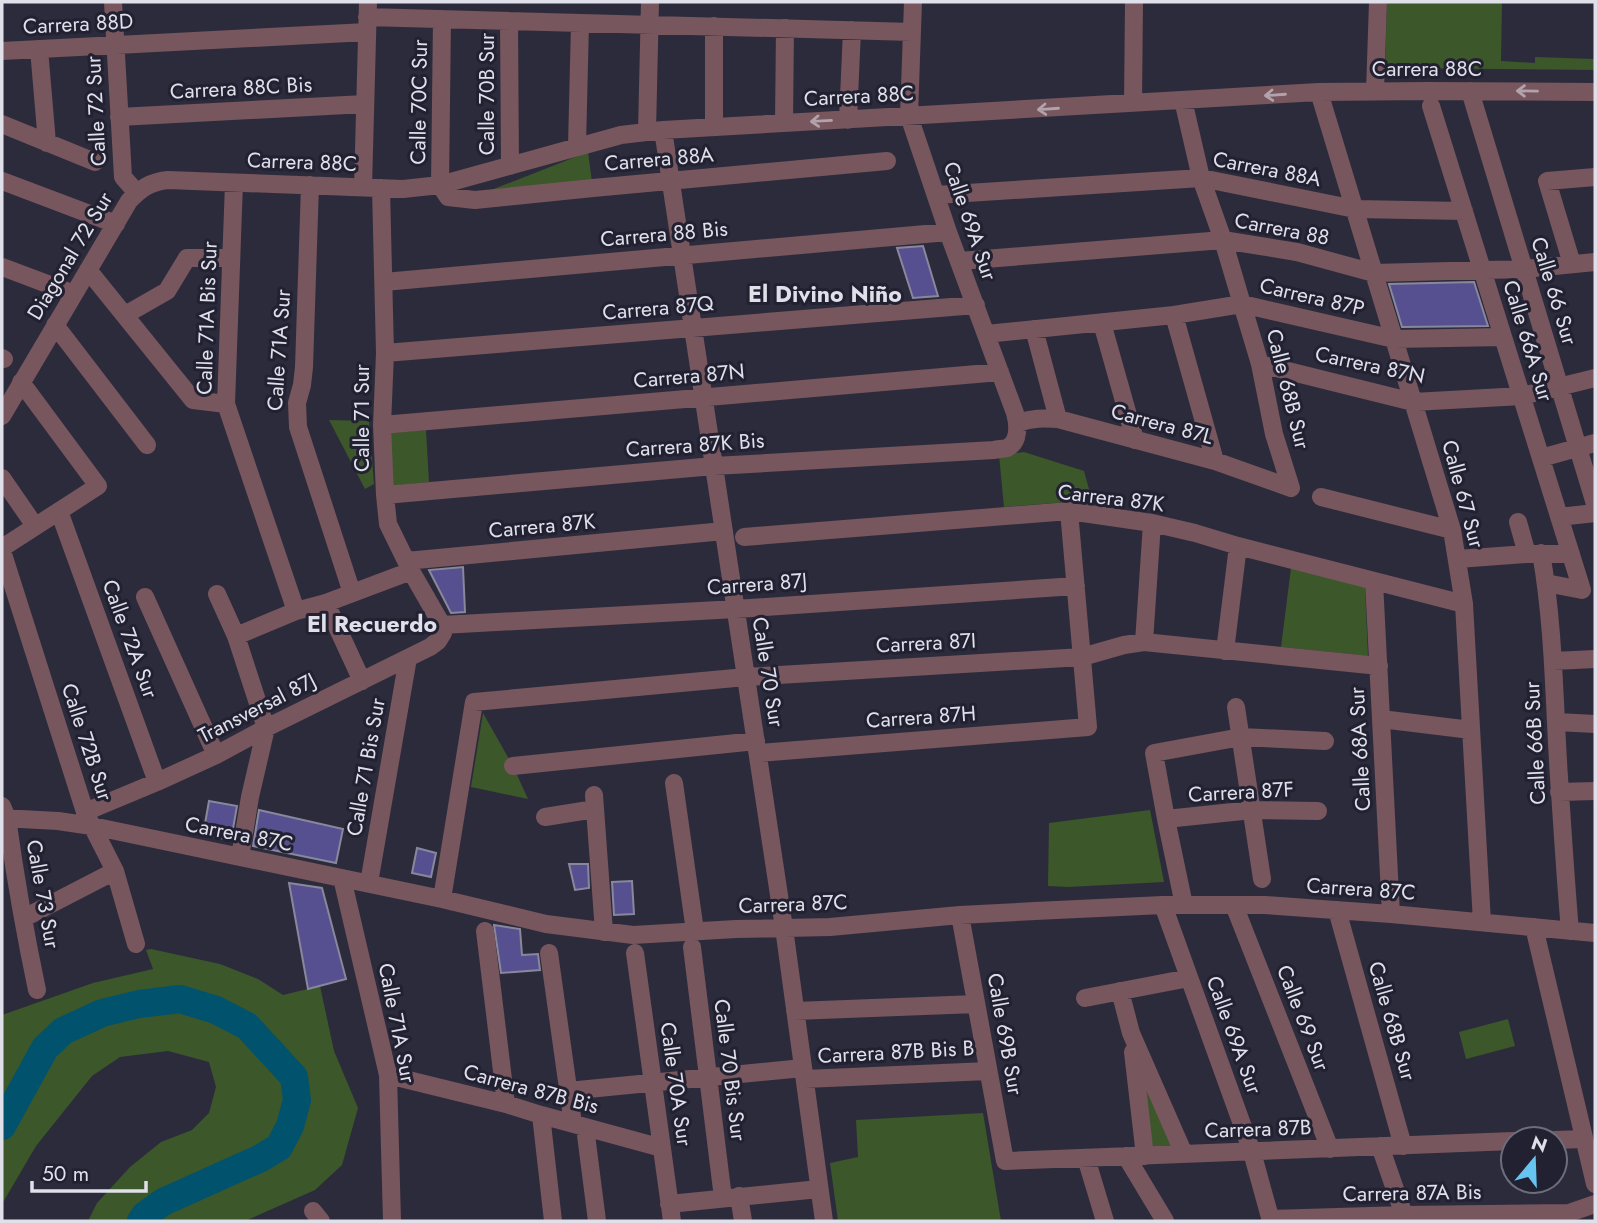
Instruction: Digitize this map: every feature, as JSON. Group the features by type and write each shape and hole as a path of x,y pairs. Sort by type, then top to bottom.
{"street":[{"name":"Calle 72 Sur","path":"113,2 123,177 136,193"},
{"name":"Calle 70 Sur","path":"650,2 655,131 670,181 682,256 785,928 824,1221"},
{"name":"Calle 69A Sur","path":"913,2 909,116 1018,423"},
{"path":"1133,103 1134,2"},
{"path":"1375,91 1378,2"},
{"name":"Carrera 88D","path":"2,51 116,45 367,17 912,32"},
{"name":"Calle 71 Sur","path":"367,17 365,104 384,282 382,425 388,524 442,629"},
{"name":"Calle 70C Sur","path":"440,185 442,19"},
{"name":"Calle 70B Sur","path":"509,21 510,166"},
{"path":"578,146 580,23"},
{"path":"714,26 714,127"},
{"path":"784,123 785,29"},
{"path":"848,120 852,30"},
{"path":"39,50 47,143"},
{"name":"Calle 66 Sur","path":"1470,91 1560,387 1587,445 1595,504"},
{"name":"Carrera 88C","path":"136,193 155,182 167,180 403,189 440,185 621,135 655,131 1319,92 1595,92"},
{"name":"Calle 67 Sur","path":"1319,92 1452,530 1458,559 1464,604 1482,922"},
{"name":"Calle 68B Sur","path":"1183,100 1201,178 1223,240 1260,364 1274,433 1291,488"},
{"name":"Carrera 88C Bis","path":"120,117 365,104"},
{"name":"Calle 66A Sur","path":"1431,106 1582,590 1546,583"},
{"path":"2,124 95,162"},
{"name":"Carrera 88A","path":"440,185 448,197 475,200 887,161"},
{"path":"1572,264 1547,181 1595,177"},
{"name":"Carrera 88A","path":"936,195 1201,178 1355,209 1464,211"},
{"path":"2,181 116,224"},
{"name":"Calle 71A Bis Sur","path":"234,183 226,404 296,611"},
{"name":"Calle 71A Sur","path":"310,185 304,367 297,402 298,426 352,593"},
{"name":"Diagonal 72 Sur","path":"2,416 136,193"},
{"name":"Carrera 88 Bis","path":"384,282 948,232"},
{"name":"Carrera 88","path":"960,261 1223,240 1297,252 1374,273 1524,269 1595,262"},
{"path":"125,315 167,291 187,258 231,258"},
{"path":"2,267 74,293"},
{"path":"88,270 193,400 226,404"},
{"name":"Carrera 87P","path":"986,334 1174,315 1242,304 1394,339 1503,337"},
{"name":"Carrera 87Q","path":"385,353 976,305"},
{"path":"1174,315 1215,461"},
{"path":"1102,323 1136,440"},
{"path":"55,325 147,445"},
{"path":"1034,330 1058,419"},
{"name":"Carrera 87N","path":"1260,364 1413,402 1522,396 1595,378"},
{"name":"Carrera 87N","path":"382,425 1000,372"},
{"path":"2,550 98,486 21,382"},
{"name":"Carrera 87L","path":"1018,423 1041,417 1058,419 1215,461 1291,488"},
{"name":"Carrera 87K Bis","path":"385,495 714,466 994,450 1009,447 1016,440 1018,423"},
{"path":"1541,458 1587,445"},
{"path":"2,478 35,526"},
{"path":"1321,497 1452,530"},
{"name":"Calle 72A Sur","path":"59,511 157,782"},
{"path":"1069,511 1082,657"},
{"name":"Carrera 87K","path":"744,537 1069,511 1152,523 1195,533 1464,604"},
{"path":"1559,517 1595,513"},
{"name":"Calle 66B Sur","path":"1518,522 1546,583 1570,931"},
{"path":"1144,642 1152,523"},
{"name":"Carrera 87K","path":"236,636 296,611 352,593 408,566 724,531"},
{"path":"1225,651 1238,546"},
{"name":"Calle 72B Sur","path":"2,550 89,819 115,871 136,944"},
{"path":"1458,559 1571,554"},
{"name":"Calle 68A Sur","path":"1374,582 1391,914"},
{"name":"Carrera 87J","path":"442,629 1076,586"},
{"path":"217,594 236,636 266,728 250,797 240,858"},
{"path":"145,597 216,755"},
{"path":"326,603 362,681"},
{"name":"Transversal 87J","path":"89,819 157,782 430,647 438,641 442,629"},
{"name":"Carrera 87I","path":"442,899 474,702 746,677 1082,657 1144,642 1379,666"},
{"name":"Carrera 87H","path":"513,766 757,747 1088,727 1082,657"},
{"name":"Calle 71 Bis Sur","path":"369,883 408,658"},
{"path":"1553,661 1595,659"},
{"path":"1236,707 1262,879"},
{"path":"1381,719 1471,730"},
{"path":"1557,722 1595,724"},
{"path":"1184,905 1154,753 1241,737 1325,741"},
{"name":"Calle 70 Bis Sur","path":"674,783 708,1077 731,1197 743,1221"},
{"path":"1559,792 1595,791"},
{"path":"545,817 594,802 604,932"},
{"name":"Carrera 87F","path":"1166,819 1252,810 1318,811"},
{"name":"Carrera 87C","path":"3,814 58,821 89,819 240,858 369,883 546,924 633,935 693,939 785,928 830,927 960,915 1163,905 1337,909 1595,933"},
{"name":"Calle 73 Sur","path":"3,814 37,990"},
{"path":"24,918 115,871"},
{"name":"Calle 71A Sur","path":"342,878 388,1075 392,1221"},
{"name":"Calle 69A Sur","path":"1163,905 1252,1152 1271,1220"},
{"name":"Calle 69 Sur","path":"1234,905 1330,1149"},
{"name":"Calle 68B Sur","path":"1337,909 1403,1146"},
{"name":"Calle 69B Sur","path":"960,915 1005,1161"},
{"path":"1534,927 1595,1184"},
{"path":"485,931 506,1104"},
{"path":"549,953 568,1091 579,1126 597,1221"},
{"name":"Calle 70A Sur","path":"635,953 671,1213"},
{"path":"1085,998 1189,978"},
{"path":"1120,991 1131,1033 1146,1156"},
{"name":"Carrera 87B Bis B","path":"795,1011 976,1004"},
{"path":"1131,1033 1184,1154"},
{"name":"Carrera 87B Bis B","path":"568,1091 708,1077 988,1071"},
{"name":"Carrera 87B Bis","path":"388,1075 506,1104 662,1148"},
{"path":"541,1115 553,1221"},
{"path":"1569,1140 1584,1139"},
{"name":"Carrera 87B","path":"1005,1161 1499,1142"},
{"path":"1380,1146 1404,1215"},
{"path":"1126,1156 1165,1221"},
{"path":"1086,1158 1105,1221"},
{"path":"671,1213 731,1197 819,1189"},
{"name":"Carrera 87A Bis","path":"1271,1220 1569,1213 1595,1204"}],"green space":[{"path":"1387,2 1502,2 1501,61 1535,63 1535,57 1595,59 1595,70 1385,68"},
{"path":"588,152 592,182 481,194"},
{"path":"329,420 369,421 374,484 365,489"},
{"path":"426,430 429,482 392,486 389,433"},
{"path":"1024,452 1084,471 1092,500 1004,507 999,455"},
{"path":"1291,568 1365,586 1368,656 1281,647"},
{"path":"483,713 513,766 528,799 471,787"},
{"path":"1150,810 1164,882 1048,886 1049,823"},
{"path":"146,950 220,964 258,979 283,995 320,986 334,1051 358,1108 342,1165 315,1190 245,1221 88,1221 97,1203 130,1167 161,1142 192,1130 209,1113 216,1087 209,1062 168,1051 120,1057 92,1076 36,1146 2,1204 2,1015 93,983 153,969"},
{"path":"1508,1019 1515,1046 1466,1059 1459,1032"},
{"path":"1135,1050 1176,1148 1153,1147"},
{"path":"983,1113 1001,1221 838,1221 830,1163 858,1157 856,1120"}],"building":[{"path":"923,246 938,296 913,298 897,248"},
{"path":"1474,282 1488,326 1402,327 1389,284"},
{"path":"463,567 465,612 451,613 429,570"},
{"path":"209,801 237,806 231,840 203,835"},
{"path":"259,810 343,829 336,863 253,846"},
{"path":"417,848 436,853 431,877 412,873"},
{"path":"569,864 588,864 589,888 575,890"},
{"path":"632,881 634,914 614,915 612,882"},
{"path":"289,883 322,888 346,979 308,989"},
{"path":"494,925 520,929 522,955 538,954 540,970 501,973"}],"waterway":[{"path":"2,1126 45,1048 63,1031 102,1013 139,1004 180,999 216,1010 247,1026 294,1077 297,1100 290,1126 279,1147 261,1158 163,1202 141,1221"}],"district":[{"name":"El Divino Niño","path":"825,294"},
{"name":"El Recuerdo","path":"372,624"}]}
